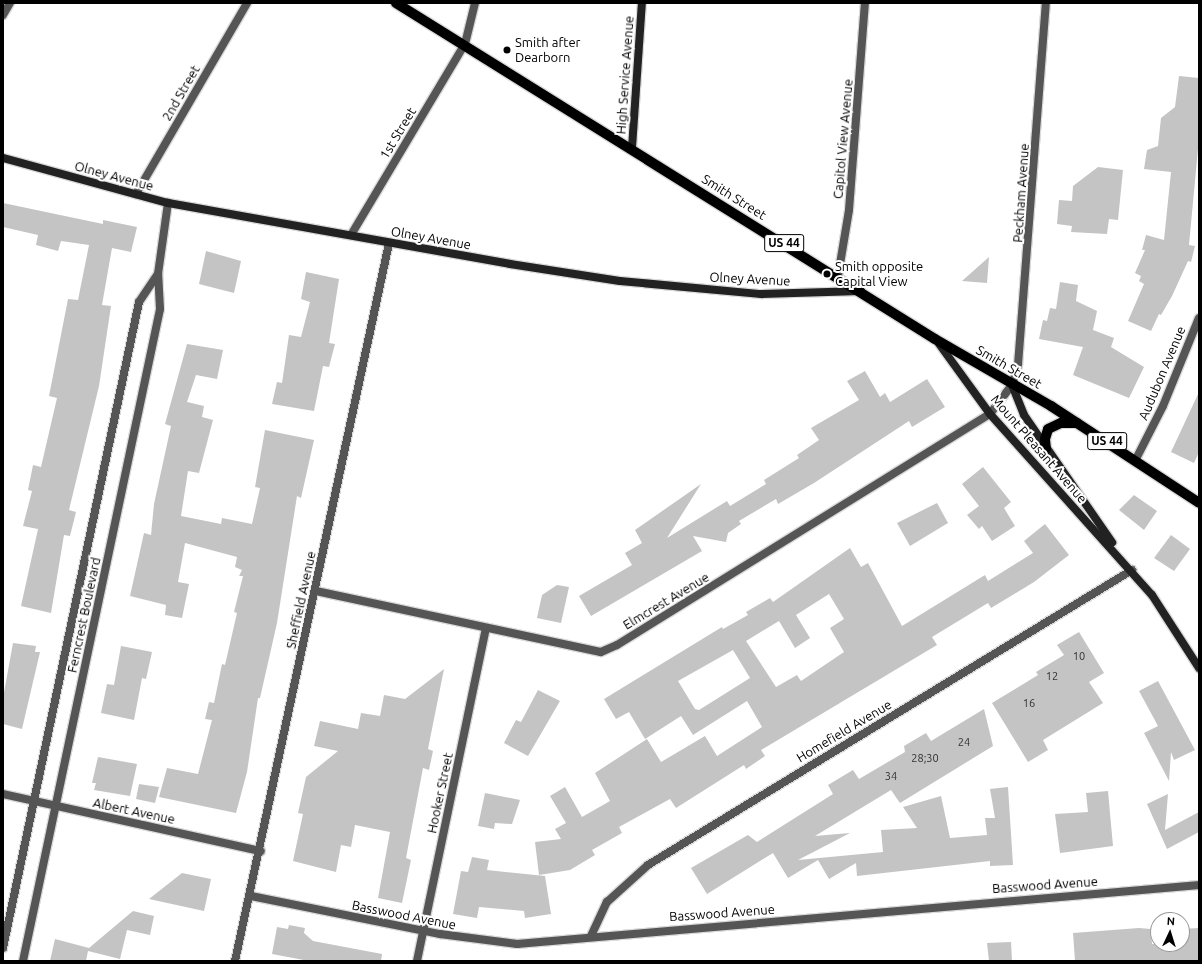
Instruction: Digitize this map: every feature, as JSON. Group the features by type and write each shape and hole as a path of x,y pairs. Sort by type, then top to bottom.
{"main road":[{"name":"Smith Street","path":"396,3 465,44 838,276 935,339 1079,423 1136,459 1199,503"},
{"path":"1046,450 1048,429 1061,423 1079,423"}],"street":[{"path":"3,15 10,3"},
{"name":"2nd Street","path":"136,194 247,3"},
{"name":"1st Street","path":"351,235 465,44 475,3"},
{"name":"High Service Avenue","path":"632,148 642,3"},
{"name":"Capitol View Avenue","path":"838,276 849,210 866,3"},
{"name":"Peckham Avenue","path":"1012,385 1018,365 1031,224 1046,3"},
{"name":"Olney Avenue","path":"3,158 168,203 389,243 620,281 761,294 861,291"},
{"name":"Ferncrest Boulevard","path":"23,961 160,309 158,274 168,203"},
{"name":"Sheffield Avenue","path":"235,961 261,851 389,243"},
{"name":"Ferncrest Boulevard","path":"3,948 139,302 158,274"},
{"name":"Audubon Avenue","path":"1136,459 1163,406 1199,318"},
{"name":"Mount Pleasant Avenue","path":"935,339 990,414 1132,570"},
{"path":"990,414 1012,385"},
{"name":"Mount Pleasant Avenue","path":"1012,385 1024,415 1046,450 1132,570 1152,595 1199,668"},
{"name":"Elmcrest Avenue","path":"316,591 486,629 584,650 600,652 617,645 990,414"},
{"name":"Homefield Avenue","path":"591,936 607,902 648,865 1132,570"},
{"name":"Hooker Street","path":"417,961 486,629"},
{"name":"Albert Avenue","path":"3,794 261,851"},
{"name":"Basswood Avenue","path":"251,896 423,931 517,944 591,936 1199,886"}],"building":[{"path":"1179,76 1199,78 1199,138 1189,245 1195,246 1191,262 1188,261 1172,296 1161,315 1159,314 1151,331 1128,321 1144,284 1139,281 1141,276 1135,273 1145,250 1142,250 1146,235 1164,240 1171,172 1144,169 1147,150 1158,146 1161,118 1175,107"},
{"path":"1098,167 1123,170 1118,220 1109,219 1107,234 1071,232 1072,226 1057,224 1059,200 1072,201 1073,186"},
{"path":"3,203 103,224 103,220 137,227 131,252 112,248 102,305 111,306 99,386 69,510 76,512 70,536 64,535 51,613 21,606 38,529 23,526 32,491 28,490 33,465 41,467 57,398 49,396 68,299 78,300 89,245 61,241 58,251 36,245 38,235 3,227"},
{"path":"206,251 241,261 234,293 199,284"},
{"path":"989,257 987,283 962,281"},
{"path":"306,272 339,279 329,343 335,344 329,367 323,366 314,411 272,404 277,382 282,383 289,335 301,337 310,302 301,299"},
{"path":"1060,282 1078,285 1076,301 1097,311 1093,330 1114,338 1111,347 1144,367 1129,398 1073,375 1083,347 1039,339 1043,320 1047,321 1050,308 1056,309"},
{"path":"187,344 223,350 217,379 196,375 187,402 204,406 202,417 213,420 199,473 188,471 181,516 221,524 222,518 252,524 260,488 255,487 265,430 314,440 301,498 297,496 277,623 260,698 258,698 247,772 236,813 159,797 167,768 198,774 212,720 205,719 209,702 214,703 222,664 225,665 237,613 234,612 243,576 239,576 242,570 235,567 237,557 185,543 178,582 189,584 182,618 165,615 166,605 130,596 144,533 151,535 154,504 171,426 165,424"},
{"path":"865,371 880,397 885,393 890,402 927,379 945,407 912,427 909,421 814,483 778,504 776,499 739,521 741,524 728,533 726,542 693,536 702,551 591,616 579,596 632,565 625,553 642,543 635,530 701,484 667,538 727,501 730,506 766,484 764,480 799,458 797,455 819,440 811,428 859,400 847,381"},
{"path":"1199,392 1199,452 1194,463 1171,452"},
{"path":"983,467 1011,502 1004,508 1015,526 992,541 982,526 979,529 967,515 979,506 962,484"},
{"path":"1134,495 1157,511 1144,530 1119,510"},
{"path":"937,503 948,523 910,546 897,523"},
{"path":"1045,524 1069,555 1034,582 991,608 988,603 932,637 937,645 761,750 765,756 746,769 744,765 676,808 670,799 619,827 622,833 592,850 595,855 570,870 539,875 535,842 561,839 555,829 566,823 550,796 565,787 582,817 610,801 595,773 647,739 661,762 705,736 717,756 762,727 747,701 693,735 681,716 645,739 629,712 616,719 604,699 722,627 723,629 748,615 746,612 770,598 773,602 850,548 861,567 868,563 902,626 985,575 988,581 1033,553 1024,541","holes":["829,594 844,619 830,628 844,652 801,681 797,675 776,687 746,641 779,621 795,648 810,638 796,615","733,650 750,678 699,710 695,709 678,681"]},
{"path":"1171,535 1190,549 1174,571 1154,558"},
{"path":"557,585 569,587 561,623 537,618 542,595"},
{"path":"1079,632 1104,673 1089,682 1103,703 1043,740 1048,750 1028,762 992,703 1038,675 1036,672 1064,655 1057,645"},
{"path":"13,643 36,646 35,652 40,652 22,729 3,724 3,698"},
{"path":"121,646 152,652 146,679 142,678 134,720 101,713 107,684 114,685"},
{"path":"444,669 428,749 433,751 429,770 423,768 406,858 411,860 402,903 378,898 390,832 355,825 351,847 341,845 336,872 293,861 303,814 298,813 306,777 338,751 314,746 320,721 358,729 361,713 380,716 384,695 405,699"},
{"path":"1158,681 1195,750 1174,760 1171,752 1169,781 1144,733 1158,726 1139,691"},
{"path":"538,690 560,701 528,756 504,743 516,720 521,722"},
{"path":"984,709 993,746 900,803 891,790 815,836 850,833 798,860 883,852 881,830 917,828 903,807 941,796 950,838 987,835 985,818 995,818 990,789 1008,787 1013,865 990,866 990,861 857,876 856,863 829,879 818,860 788,878 773,853 707,894 691,868 748,835 757,842 833,794 828,785 853,770 859,779 905,752 904,746 926,733 931,741"},
{"path":"98,757 137,764 130,796 94,790 96,783 92,783"},
{"path":"139,784 159,787 155,803 136,799"},
{"path":"1108,791 1113,846 1060,853 1055,814 1088,812 1086,793"},
{"path":"485,793 520,800 512,824 495,823 494,829 478,826"},
{"path":"1168,794 1165,830 1199,812 1199,832 1167,849 1147,804"},
{"path":"472,857 489,860 487,870 545,876 551,914 525,918 524,911 479,907 477,918 453,914 461,871 468,872"},
{"path":"182,873 211,879 204,911 149,899"},
{"path":"133,911 154,916 150,935 127,930 120,959 88,951 86,961 50,961 55,939 89,948"},
{"path":"289,925 305,928 304,933 313,941 382,954 381,961 309,961 272,954 277,927 288,929"},
{"path":"1139,928 1150,929 1150,952 1190,952 1190,929 1199,928 1199,961 1075,961 1073,933"},
{"path":"1011,942 1012,961 989,961 987,943"}],"place":[{"name":"Smith after Dearborn","path":"507,50"},
{"name":"Smith opposite Capital View","path":"827,274"}]}
